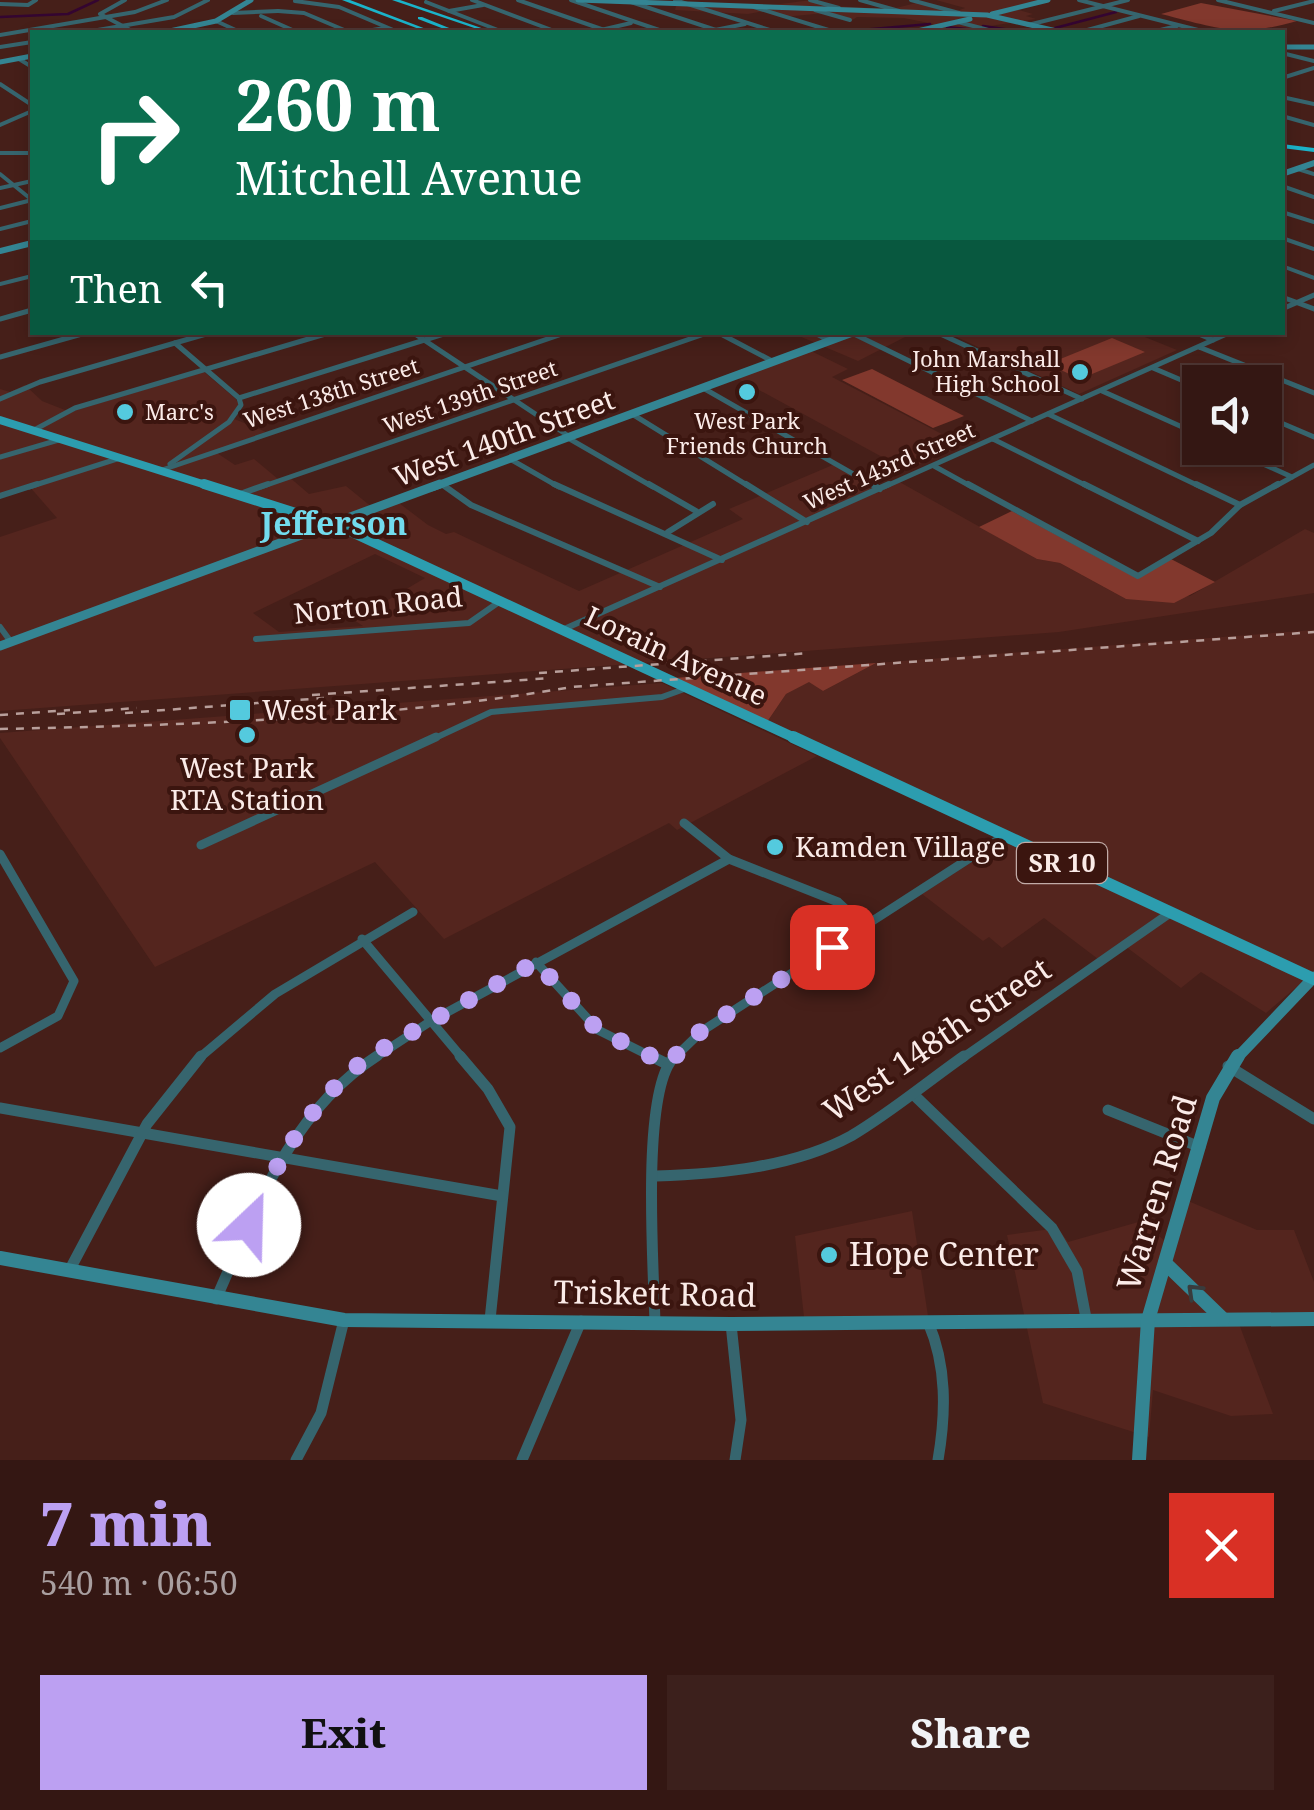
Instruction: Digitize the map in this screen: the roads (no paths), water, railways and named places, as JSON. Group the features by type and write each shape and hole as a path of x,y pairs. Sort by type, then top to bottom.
{"highway":[{"path":"345,0 428,30"},
{"path":"370,0 429,30"},
{"path":"370,0 451,30"},
{"path":"391,0 465,30"},
{"path":"391,0 486,30"},
{"path":"416,0 487,30"},
{"path":"1285,144 1314,148"}],"main road":[{"path":"188,30 216,22 251,0"},
{"path":"575,0 986,15 1052,30"},
{"path":"925,30 1048,0"},
{"path":"1285,51 1312,46"},
{"path":"0,62 30,56"},
{"path":"1285,173 1314,163"},
{"path":"0,251 30,244"},
{"name":"West 140th Street","path":"5,644 847,335"},
{"name":"Lorain Avenue","path":"0,420 334,524 1314,978"},
{"name":"Warren Road","path":"1138,1460 1148,1320 1213,1098 1228,1066 1268,1018 1314,978"},
{"name":"Triskett Road","path":"0,1258 344,1320 731,1324 1314,1318"},
{"path":"1165,1263 1223,1319"}],"street":[{"path":"0,4 28,4 36,0"},
{"path":"125,0 100,12 130,30"},
{"path":"0,34 148,9 167,0"},
{"path":"98,30 174,17 208,0"},
{"path":"472,0 552,30"},
{"path":"518,0 601,30 635,22"},
{"path":"575,0 659,30"},
{"path":"675,0 769,30"},
{"path":"757,0 764,7"},
{"path":"810,0 842,10"},
{"path":"860,0 901,12"},
{"path":"911,0 961,14"},
{"path":"1079,0 1197,30"},
{"path":"1028,25 1128,0"},
{"path":"1218,0 1312,22"},
{"path":"1220,6 1249,0"},
{"path":"278,11 296,1 339,7 392,30"},
{"path":"626,1 715,30 783,16"},
{"path":"1262,16 1314,1"},
{"path":"426,2 498,30"},
{"path":"448,11 484,4"},
{"path":"750,6 829,30"},
{"path":"811,8 850,20"},
{"path":"233,13 304,13 344,30"},
{"path":"257,14 293,30"},
{"path":"1088,30 1140,16"},
{"path":"216,22 235,30"},
{"path":"958,22 988,30"},
{"path":"1161,30 1178,26"},
{"path":"374,30 387,28"},
{"path":"0,48 30,42"},
{"path":"1285,53 1314,64"},
{"path":"20,58 30,66"},
{"path":"1285,77 1314,64"},
{"path":"0,84 30,106"},
{"path":"1300,100 1314,96"},
{"path":"1285,98 1314,104"},
{"path":"0,125 30,109"},
{"path":"1285,117 1314,124"},
{"path":"0,153 30,152"},
{"path":"1298,169 1314,174"},
{"path":"0,174 30,198"},
{"path":"0,188 30,181"},
{"path":"1285,187 1314,196"},
{"path":"0,208 30,200"},
{"path":"1285,213 1314,222"},
{"path":"0,228 30,221"},
{"path":"1285,239 1314,248"},
{"path":"1285,267 1314,278"},
{"path":"0,284 30,276"},
{"path":"1285,309 1314,295"},
{"path":"1285,299 1314,309"},
{"path":"0,318 30,310"},
{"path":"0,357 78,335"},
{"path":"0,400 40,382 202,335"},
{"path":"34,430 75,408 322,335"},
{"path":"416,335 569,438 696,510"},
{"path":"239,398 440,335"},
{"name":"West 138th Street","path":"162,470 559,335"},
{"name":"West 139th Street","path":"240,494 705,335"},
{"path":"720,335 774,362"},
{"path":"819,335 830,341"},
{"path":"857,335 1032,421"},
{"path":"943,335 1082,399"},
{"path":"1201,335 1213,340"},
{"name":"West 143rd Street","path":"562,630 1224,335"},
{"path":"174,343 239,398"},
{"path":"1199,347 1314,393"},
{"path":"1153,368 1182,380"},
{"path":"703,388 880,489"},
{"path":"1102,391 1182,427"},
{"path":"162,470 229,422 239,411 239,398"},
{"path":"632,414 807,522"},
{"path":"1048,414 1240,505"},
{"path":"1282,424 1314,438"},
{"path":"0,458 62,439"},
{"path":"993,439 1198,541"},
{"path":"0,496 122,458"},
{"path":"510,460 536,477 668,532 722,560"},
{"path":"1266,465 1293,477"},
{"path":"934,466 1138,576 1198,541 1240,505 1314,465"},
{"path":"443,484 471,505 661,587"},
{"path":"668,532 696,510 713,504"},
{"name":"Norton Road","path":"256,639 469,623 499,602"},
{"path":"0,627 5,644"},
{"path":"201,846 491,712 662,696 687,688"},
{"path":"684,823 729,859 838,902 864,926"},
{"path":"655,1324 654,1122 667,1064 702,1030 1004,836"},
{"path":"0,854 74,980 72,1001 42,1027 0,1048"},
{"path":"216,1298 279,1158 346,1076 536,962 729,859"},
{"path":"69,1271 141,1134 161,1102 202,1056 306,969 413,912"},
{"name":"West 148th Street","path":"656,1176 712,1174 811,1154 850,1136 1170,913"},
{"path":"362,940 488,1089 510,1127 490,1320"},
{"path":"536,962 598,1030 667,1064"},
{"path":"1228,1066 1314,1119"},
{"path":"914,1095 1052,1228 1077,1272 1086,1318"},
{"path":"0,1108 502,1196"},
{"path":"1108,1110 1200,1147"},
{"path":"926,1319 934,1335 942,1390 938,1460"},
{"path":"296,1460 322,1413 344,1320"},
{"path":"522,1460 582,1320"},
{"path":"731,1324 741,1420 735,1460"}],"waterway":[{"path":"0,17 68,14 98,0"},
{"path":"1055,28 1116,12"},
{"path":"861,30 930,24"},
{"path":"983,26 1011,30"},
{"path":"947,27 976,30"}],"railway":[{"path":"0,729 358,713 572,687 1314,632"},
{"path":"539,673 810,653"},
{"path":"312,695 551,678"},
{"path":"125,713 324,698"},
{"path":"57,714 137,708"},
{"path":"0,715 70,710"}],"place":[{"name":"John Marshall High School","path":"1080,372"},
{"name":"West Park Friends Church","path":"747,392"},
{"name":"Marc's","path":"125,412"},
{"name":"West Park","path":"240,710"},
{"name":"West Park RTA Station","path":"247,735"},
{"name":"Kamden Village","path":"775,847"},
{"name":"Hope Center","path":"829,1255"}],"district":[{"name":"Jefferson","path":"334,524"}]}
